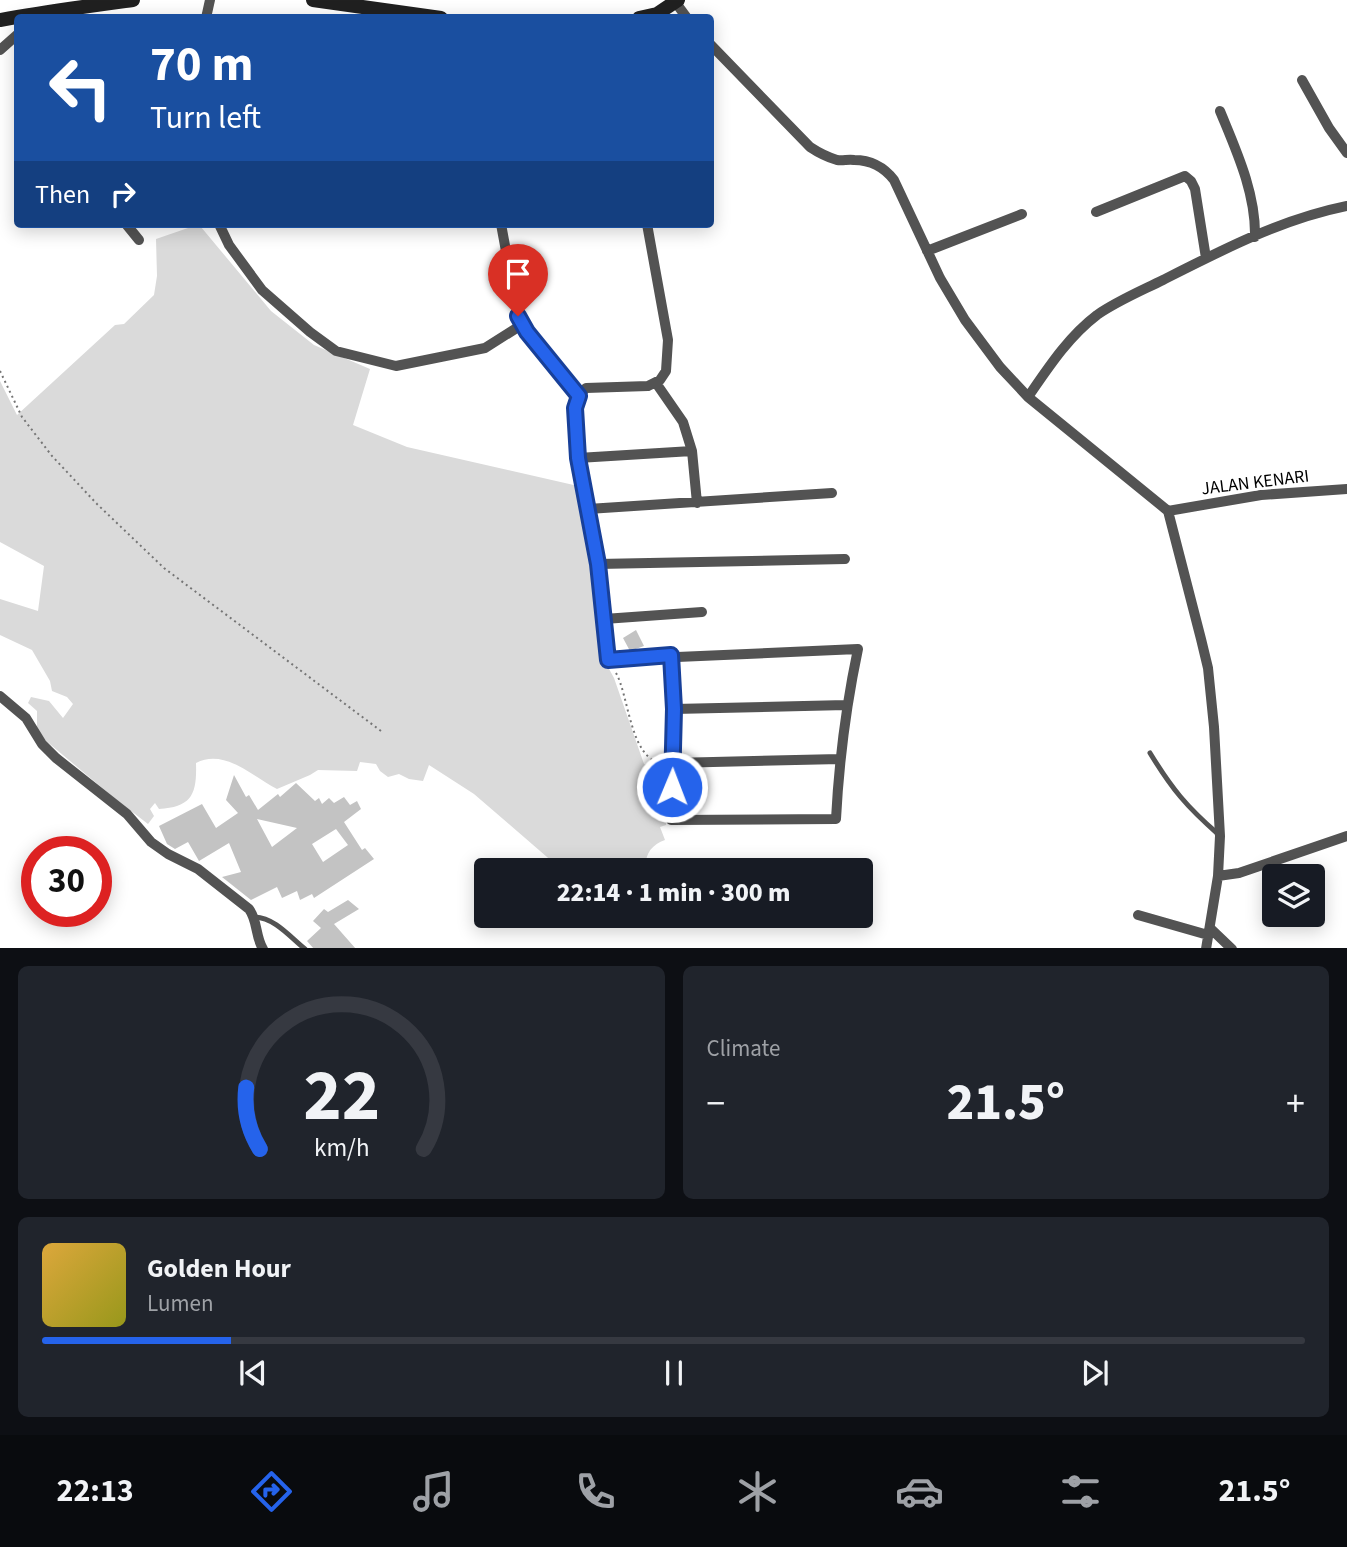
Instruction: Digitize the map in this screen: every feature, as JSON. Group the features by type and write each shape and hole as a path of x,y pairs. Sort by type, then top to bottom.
{"main road":[{"path":"59,13 133,0"},
{"path":"313,0 413,14"},
{"path":"657,14 677,2"}],"street":[{"path":"0,50 14,38"},
{"path":"714,48 810,148 840,160 855,160 881,166 887,172 894,180 940,278 965,320 1000,367 1028,397 1168,511 1208,668 1220,836 1218,876 1206,948"},
{"path":"1303,80 1329,128 1347,153"},
{"path":"1220,111 1247,186 1254,215 1255,237"},
{"path":"1097,212 1185,176 1195,189 1206,258"},
{"path":"1028,397 1065,345 1097,315 1206,258 1283,225 1347,206"},
{"path":"927,251 1022,214"},
{"path":"129,228 139,240"},
{"path":"221,228 229,245 262,289 310,332 336,351 396,366 485,348 523,324"},
{"path":"502,228 518,316 527,332 579,396"},
{"path":"649,228 668,340 666,371 656,383 636,387 589,387 579,396 575,408 578,458 598,564 608,660 671,655 858,649 846,705 839,759 836,819 671,820 674,709 671,655"},
{"path":"656,383 683,422 692,451 697,503"},
{"path":"578,458 692,451"},
{"name":"JALAN KENARI","path":"1168,511 1261,495 1347,489"},
{"path":"588,509 832,493"},
{"path":"598,564 845,559"},
{"path":"604,619 702,612"},
{"path":"0,696 26,718 42,744 56,758 127,814 151,842 198,869 249,909 255,917 257,940 263,948"},
{"path":"674,709 846,705"},
{"path":"672,762 839,759"},
{"path":"1218,876 1239,873 1347,836"},
{"path":"1138,915 1209,931 1232,948"}],"lane":[{"path":"1150,753 1171,788 1220,836"},
{"path":"255,917 275,924 305,948"}],"path":[{"path":"0,371 22,417 52,456 163,568 381,731"},
{"path":"608,660 623,685 642,751 657,763 672,762"}],"shaded area":[{"path":"188,228 202,228 271,311 314,345 370,369 353,425 407,447 578,486 603,658 614,678 644,764 658,770 665,778 666,825 660,827 665,840 656,845 647,858 548,858 474,794 429,765 423,781 399,774 388,777 376,764 360,762 357,771 318,770 277,789 228,761 207,759 196,763 195,783 190,797 170,808 159,809 155,803 150,809 154,816 148,824 45,740 37,729 37,711 28,703 31,697 49,701 63,718 73,704 67,697 52,691 50,681 32,650 0,635 0,599 38,611 44,566 0,542 0,381 17,415 115,325 124,324 154,295 157,276 156,239"}],"building":[{"path":"636,630 644,646 630,651 623,638"},
{"path":"234,775 246,797 249,795 258,810 278,794 280,797 296,783 315,801 319,798 322,804 329,798 334,803 344,797 350,805 357,801 361,809 344,822 362,850 365,848 374,859 314,898 312,894 300,900 297,891 282,898 277,887 251,900 222,877 241,872 229,843 199,861 188,842 175,849 167,844 159,826 202,804 216,828 238,813 226,800","holes":["257,819 297,828 272,847","336,829 348,845 323,862 312,844"]},
{"path":"348,900 359,909 334,924 355,948 313,948 307,941 321,928 313,921 324,909 328,912"}],"route":[{"path":"518,316 527,332 579,396 575,408 578,458 598,564 608,660 671,655 674,709 672,787"}]}
